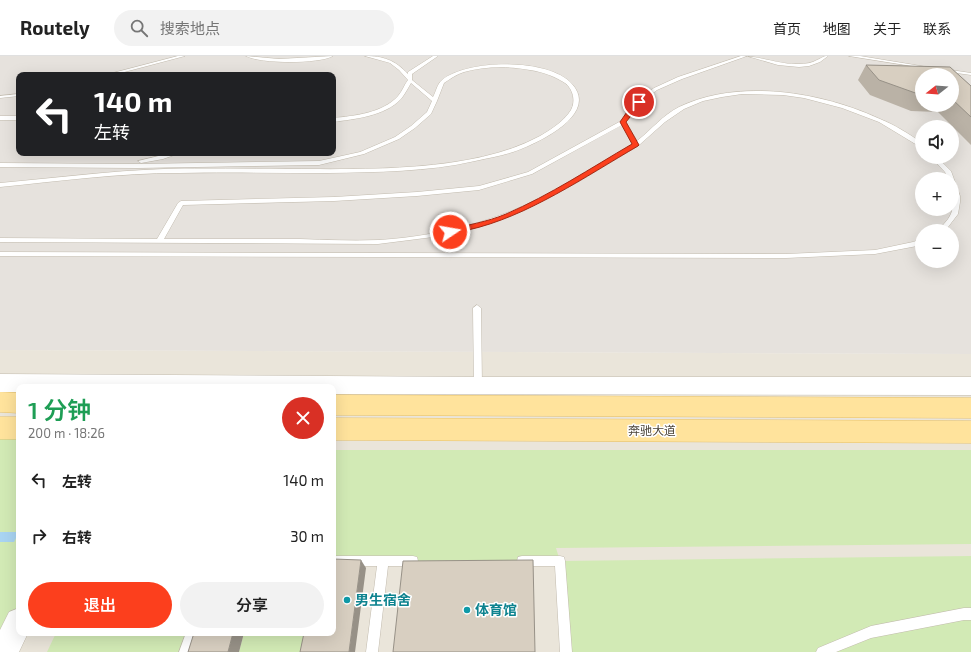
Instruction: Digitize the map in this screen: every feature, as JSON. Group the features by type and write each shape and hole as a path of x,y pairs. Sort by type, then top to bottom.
{"main road":[{"name":"奔驰大道","path":"336,392 971,408"},
{"path":"0,402 16,403"},
{"path":"0,428 16,428"},
{"name":"奔驰大道","path":"336,429 971,432"}],"street":[{"path":"0,383 36,384"},
{"path":"478,396 971,386"},
{"path":"4,652 16,628"}],"lane":[{"path":"119,72 183,56"},
{"path":"248,56 276,62 301,61 331,56"},
{"path":"367,56 381,58 397,65 410,80 435,101"},
{"path":"336,120 352,118 379,111 398,99 410,80 410,72 436,56"},
{"path":"160,240 181,203 334,199 417,194 479,188 530,173 623,122 633,108 645,96 689,76 745,56"},
{"path":"749,56 766,62 797,65 812,64 822,60 826,56"},
{"path":"851,56 971,74"},
{"path":"0,165 115,166 319,163 362,153 398,138 429,113 442,82 464,70 480,67 516,65 548,72 562,78 572,88 576,96 570,117 557,128 542,137 506,153 452,164 365,169 139,172 0,185"},
{"path":"0,240 378,242 425,237 474,227 507,216 540,201 636,145 660,122 681,108 697,101 732,93 762,91 792,94 826,101 880,120 915,142"},
{"path":"0,97 16,95"},
{"path":"0,118 16,118"},
{"path":"623,122 636,145"},
{"path":"115,166 167,156"},
{"path":"941,164 948,172"},
{"path":"948,224 954,216"},
{"path":"0,254 786,256 875,252 915,244"},
{"path":"477,308 478,396"},
{"path":"372,652 382,561"},
{"path":"336,562 421,561"},
{"path":"514,561 560,561 566,652"},
{"path":"822,652 871,632 964,614 971,614"},
{"path":"185,652 191,636"}],"shaded area":[{"path":"0,56 971,56 971,354 0,350"},
{"path":"0,350 971,354 971,652 0,652"}],"green space":[{"path":"0,428 16,428 16,628 4,652 0,652"},
{"path":"336,450 971,450 971,544 556,548 560,561 336,561"},
{"path":"971,556 971,652 566,652 560,561"},
{"path":"55,636 191,636 185,652 47,652"},
{"path":"243,636 312,636 309,652 239,652"}],"water":[{"path":"0,532 16,532 14,542 0,542"}],"building":[{"path":"866,65 951,68 915,68 915,93 879,80"},
{"path":"959,75 971,86 971,117 959,106"},
{"name":"男生宿舍","path":"336,559 361,560 349,652 300,652 303,636 336,636"},
{"name":"体育馆","path":"533,560 535,652 393,652 403,561"},
{"path":"193,636 232,636 228,652 188,652"}],"place":[{"name":"男生宿舍","path":"347,600"},
{"name":"体育馆","path":"467,610"}],"route":[{"path":"450,232 474,227 507,216 540,201 636,145 623,122 639,102"}]}
